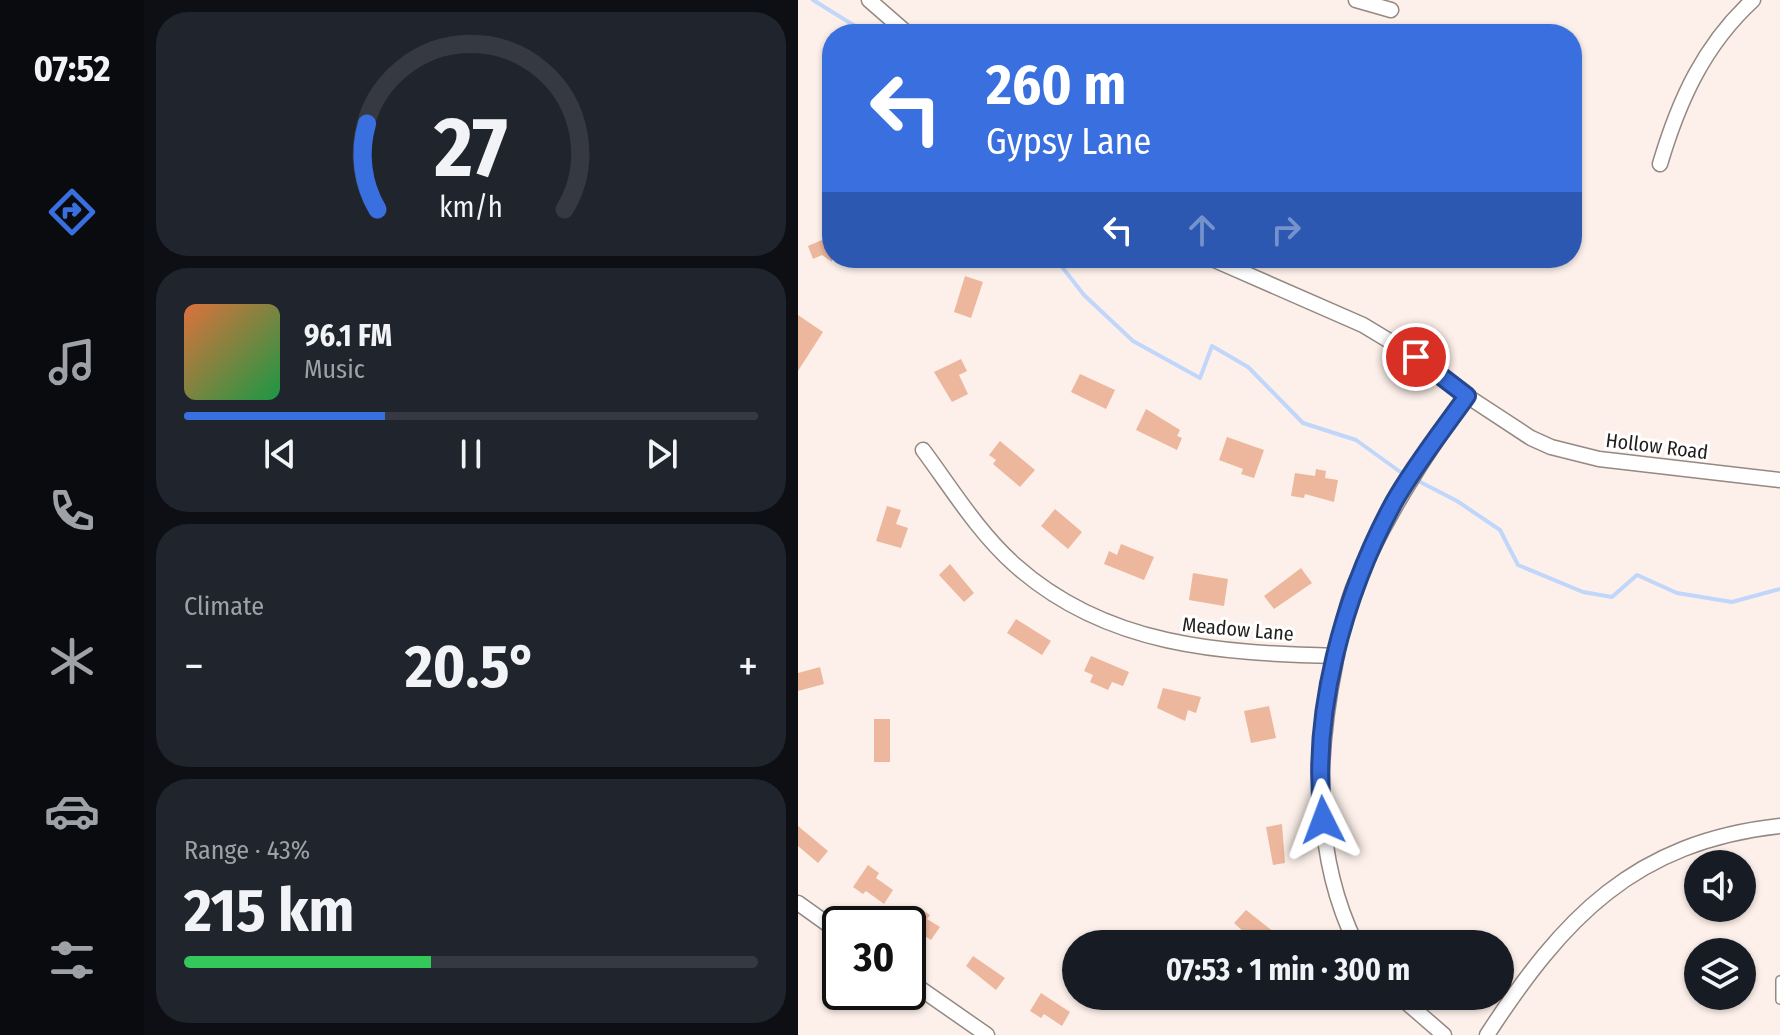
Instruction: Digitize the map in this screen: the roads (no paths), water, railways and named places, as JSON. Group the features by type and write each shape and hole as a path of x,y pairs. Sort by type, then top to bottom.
{"street":[{"path":"869,0 897,24"},
{"path":"1356,0 1391,10"},
{"path":"1660,164 1687,87 1702,60 1718,37 1753,0"},
{"name":"Hollow Road","path":"1233,268 1363,325 1416,357 1467,396 1531,438 1551,447 1599,459 1780,480"},
{"path":"1349,930 1328,864 1320,799 1323,723 1337,656 1351,594 1395,502 1467,396"},
{"name":"Meadow Lane","path":"923,450 979,527 1015,565 1056,594 1110,623 1163,642 1237,653 1337,656"},
{"path":"1487,1035 1547,948 1591,903 1617,884 1646,867 1706,841 1780,826"},
{"path":"798,903 822,920"},
{"path":"926,993 987,1035"},
{"path":"1415,1010 1444,1035"}],"lane":[{"path":"1780,980 1780,1000"}],"waterway":[{"path":"813,0 852,24"},
{"path":"1063,268 1084,295 1133,341 1200,378 1212,346 1248,367 1303,423 1356,440 1399,471 1457,501 1500,530 1518,565 1583,592 1612,597 1637,575 1677,593 1732,602 1780,589"}]}
